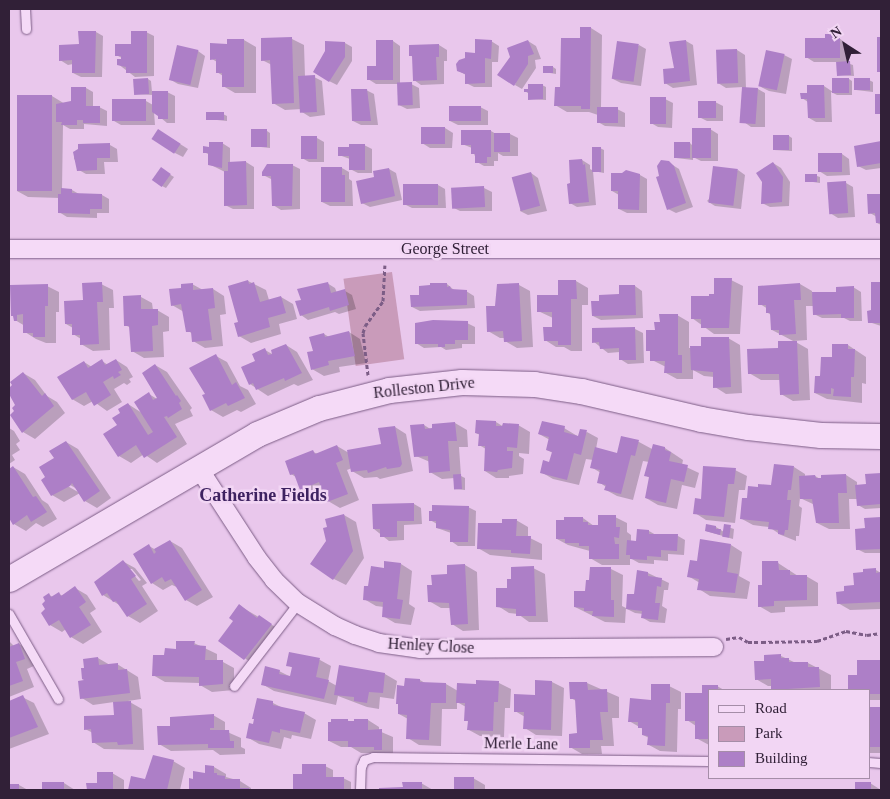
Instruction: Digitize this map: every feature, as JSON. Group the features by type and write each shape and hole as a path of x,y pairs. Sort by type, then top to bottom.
{"main road":[{"name":"Rolleston Drive","path":"9,579 198,467 272,426 319,408 389,390 462,382 511,383 556,387 701,419 765,430 821,435 881,436"}],"street":[{"name":"George Street","path":"9,249 881,248"},
{"name":"Henley Close","path":"198,467 257,558 274,580 298,603 335,626 355,635 396,647 448,650 720,643"}],"lane":[{"path":"25,9 26,29"},
{"path":"234,686 298,603"},
{"path":"9,614 58,699"},
{"name":"Merle Lane","path":"360,790 361,767 364,760 373,757 708,761"}],"path":[{"path":"368,375 363,333 365,326 383,301 385,248"},
{"path":"720,643 739,637 748,642 808,641 846,631 867,635 881,633"}],"green space":[{"path":"392,272 404,359 356,366 343,279"}],"building":[{"path":"580,27 591,27 590,109 581,109 581,106 554,106 555,87 560,87 561,38 580,38"},
{"path":"78,31 96,31 95,73 72,73 72,60 59,61 59,45 79,44"},
{"path":"131,31 147,31 147,73 126,73 126,67 117,65 117,59 121,59 121,56 115,56 115,44 131,44"},
{"path":"825,34 835,34 835,38 840,38 840,58 805,58 805,38 825,38"},
{"path":"292,37 294,103 272,104 270,60 261,61 261,38"},
{"path":"877,37 881,37 881,72 877,72"},
{"path":"227,39 244,39 244,87 222,87 222,73 216,73 216,59 210,60 210,43 227,44"},
{"path":"475,39 492,40 491,59 485,58 485,83 465,84 465,74 457,71 456,64 459,60 465,58 465,52 475,53"},
{"path":"376,40 393,40 393,80 367,80 367,66 376,66"},
{"path":"528,40 534,54 528,56 528,64 514,86 497,75 510,57 507,48"},
{"path":"686,40 690,81 664,84 663,69 674,68 669,42"},
{"path":"325,41 345,42 345,57 329,82 313,72 325,51"},
{"path":"617,41 639,44 633,82 612,79"},
{"path":"439,44 439,57 436,57 437,80 413,81 412,56 409,56 409,45"},
{"path":"177,45 198,50 190,85 169,80"},
{"path":"737,49 738,83 717,84 716,50"},
{"path":"766,50 785,54 777,90 758,86"},
{"path":"850,61 851,75 837,76 836,62"},
{"path":"543,66 553,66 553,73 543,73"},
{"path":"315,75 317,112 300,113 298,76"},
{"path":"148,78 149,94 134,95 133,79"},
{"path":"832,78 849,78 849,93 832,93"},
{"path":"854,78 870,78 870,90 854,90"},
{"path":"412,82 413,105 398,106 397,83"},
{"path":"528,84 543,84 543,99 528,100 528,92 524,92 524,89 528,89"},
{"path":"807,85 824,85 825,118 808,118 807,99 801,99 800,93 807,93"},
{"path":"71,87 86,87 86,106 100,106 100,123 83,123 83,120 77,120 77,125 61,125 62,122 56,122 56,104 71,101"},
{"path":"742,87 758,88 755,124 739,123"},
{"path":"351,89 367,89 371,121 352,121"},
{"path":"152,91 168,91 168,119 158,119 158,116 152,112"},
{"path":"875,94 881,94 881,114 875,114"},
{"path":"17,95 52,95 52,191 17,191"},
{"path":"650,97 666,97 666,124 650,124"},
{"path":"112,99 146,99 146,121 112,121"},
{"path":"698,101 716,101 716,118 698,118"},
{"path":"449,106 481,106 481,121 449,121"},
{"path":"597,107 618,107 618,123 597,123"},
{"path":"206,112 224,112 224,120 206,120"},
{"path":"421,127 445,127 445,144 421,144"},
{"path":"692,128 711,128 711,158 692,158"},
{"path":"158,129 181,144 174,154 151,139"},
{"path":"251,129 267,129 267,147 251,147"},
{"path":"461,130 491,130 491,157 487,157 487,163 475,163 475,154 471,154 471,145 461,145"},
{"path":"494,133 510,133 510,152 494,152"},
{"path":"773,135 789,135 789,150 773,150"},
{"path":"301,136 317,136 317,159 301,159"},
{"path":"881,141 881,163 857,167 854,146"},
{"path":"209,142 223,142 222,168 208,165 208,153 203,153 203,146 209,147"},
{"path":"674,142 690,142 690,158 674,158"},
{"path":"110,143 110,158 97,158 97,170 77,171 73,152 78,149 78,144"},
{"path":"349,144 365,144 365,170 349,170 349,156 338,156 338,147 349,147"},
{"path":"592,147 601,147 601,172 592,172"},
{"path":"818,153 842,153 842,172 818,172"},
{"path":"582,159 583,165 585,164 589,202 569,204 567,184 570,183 569,160"},
{"path":"661,160 669,161 674,166 686,203 667,210 656,177 659,176 657,166"},
{"path":"246,161 247,205 224,206 224,171 228,171 228,162"},
{"path":"773,162 783,177 782,202 761,204 762,182 756,173"},
{"path":"267,164 293,164 292,206 272,206 271,176 262,176 262,172"},
{"path":"713,166 738,169 733,206 708,203"},
{"path":"161,167 171,174 162,187 152,180"},
{"path":"321,167 342,167 342,175 345,175 345,202 321,202"},
{"path":"389,168 395,196 361,204 356,181 374,177 373,171"},
{"path":"626,170 640,174 639,210 618,209 618,191 611,191 611,173 622,173"},
{"path":"531,172 540,206 521,211 512,177"},
{"path":"805,174 817,174 817,182 805,182"},
{"path":"846,181 848,213 829,214 827,182"},
{"path":"403,184 438,184 438,205 403,205"},
{"path":"484,186 485,207 452,209 451,188"},
{"path":"61,188 72,189 72,193 102,194 102,209 90,209 90,214 58,213 58,194 61,194"},
{"path":"867,194 881,194 881,223 876,223 875,213 868,214"},
{"path":"714,278 732,278 729,328 701,328 701,319 691,319 691,296 709,296 709,294 714,294"},
{"path":"248,280 249,284 254,282 260,302 281,296 286,313 268,318 270,327 238,337 234,323 238,322 228,286"},
{"path":"558,280 576,280 577,299 571,299 571,345 558,345 558,341 544,341 543,327 552,327 552,312 537,312 537,295 558,295"},
{"path":"102,282 103,302 97,302 99,344 80,345 80,335 72,335 72,324 65,324 64,301 83,300 82,283"},
{"path":"328,282 331,293 345,289 349,305 330,311 329,307 300,316 295,301 301,300 297,289"},
{"path":"871,282 881,282 881,323 868,323 867,311 871,310"},
{"path":"193,283 193,290 213,288 215,308 208,309 212,340 192,342 191,332 186,332 181,304 171,306 169,289 181,288 181,284"},
{"path":"430,283 447,283 447,287 450,286 451,289 467,290 467,305 411,307 410,295 419,295 419,286 430,285"},
{"path":"519,283 522,341 504,342 503,331 487,332 486,306 495,306 497,284"},
{"path":"800,283 801,300 794,300 796,334 779,335 779,330 771,330 770,313 766,313 766,305 758,305 758,286"},
{"path":"48,284 48,306 45,306 45,337 33,337 33,333 23,333 23,314 17,315 17,321 14,321 13,316 11,316 10,285"},
{"path":"619,285 635,285 636,315 592,316 591,301 599,301 599,295 619,294"},
{"path":"854,286 854,318 841,318 841,314 813,315 812,292 836,292 836,287"},
{"path":"141,295 141,309 158,309 158,325 152,326 153,351 131,352 129,326 124,326 123,296"},
{"path":"659,314 678,314 678,355 682,355 682,373 664,373 665,361 650,361 650,351 646,351 646,330 655,330 654,322 660,322"},
{"path":"433,320 468,321 468,340 455,340 455,344 445,344 445,347 438,347 438,344 415,344 415,323"},
{"path":"635,327 636,360 619,360 619,348 600,349 599,342 592,343 592,328"},
{"path":"349,331 355,356 328,361 329,365 311,370 307,352 313,351 309,337 324,333 325,337"},
{"path":"701,337 729,337 731,387 713,388 713,372 691,370 690,346 701,346"},
{"path":"778,341 797,341 799,394 780,395 779,374 748,374 747,349 778,348"},
{"path":"286,344 302,373 285,381 284,378 256,390 253,383 249,385 241,367 255,361 252,354 265,348 268,355 272,354 271,350"},
{"path":"832,344 848,344 848,349 855,349 854,377 851,377 851,397 833,396 834,389 831,388 831,394 814,393 815,376 820,376 821,357 832,357"},
{"path":"216,354 232,385 236,382 245,398 228,406 226,403 210,411 202,395 205,394 189,368"},
{"path":"102,359 105,365 116,359 122,370 118,372 121,375 114,379 113,376 103,382 111,395 94,406 86,392 72,400 57,377 84,361 88,368"},
{"path":"155,364 181,401 179,403 182,409 168,418 167,416 164,417 177,437 144,458 136,445 118,457 103,434 117,425 112,418 120,413 118,409 128,403 148,435 153,432 134,402 149,392 153,400 157,398 142,373"},
{"path":"23,372 42,396 45,393 54,406 22,433 10,415 14,411 12,408 15,405 9,394 9,388 12,385 10,382"},
{"path":"476,420 496,421 496,426 502,426 503,423 519,424 517,448 507,447 507,451 513,451 512,468 498,470 497,472 484,471 485,446 478,446 479,434 475,433"},
{"path":"542,421 565,426 564,432 578,436 580,429 587,430 581,455 574,453 567,480 540,473 543,460 549,462 552,452 546,450 549,437 538,434"},
{"path":"455,422 457,441 448,441 450,471 429,473 428,456 414,457 410,425 424,424 425,429 432,428 432,424"},
{"path":"395,426 402,464 400,467 387,469 386,467 368,473 367,470 351,472 347,450 381,444 378,428"},
{"path":"621,436 639,440 635,456 631,455 621,494 604,490 606,485 597,483 600,470 590,468 595,447 617,453"},
{"path":"66,441 100,491 84,502 72,483 51,496 41,480 45,477 39,467 54,458 49,451"},
{"path":"653,444 665,447 665,450 671,452 669,461 688,465 684,482 671,479 666,503 645,498 649,477 644,476"},
{"path":"337,445 343,460 336,463 348,494 327,502 319,482 300,490 294,474 290,475 285,461 313,450 315,454"},
{"path":"774,464 794,466 791,490 788,490 787,500 791,500 788,530 785,530 784,535 778,534 778,530 768,529 769,522 740,519 742,498 747,498 748,486 758,487 758,484 771,485"},
{"path":"13,466 33,497 36,496 47,512 31,522 27,515 13,525 9,518 9,469"},
{"path":"703,466 736,468 734,484 728,484 724,517 693,514 695,498 701,499"},
{"path":"881,473 881,504 857,506 855,485 866,484 865,474"},
{"path":"461,474 462,489 454,490 453,475"},
{"path":"846,474 847,493 838,493 839,523 816,523 812,499 800,499 799,476 815,475 816,478 821,478 821,475"},
{"path":"414,503 414,521 397,521 397,537 380,537 380,529 373,529 372,504"},
{"path":"432,505 469,506 468,542 450,542 450,530 436,528 436,521 429,521 429,511 432,511"},
{"path":"344,514 353,551 333,580 310,564 326,541 323,528 327,527 325,519"},
{"path":"598,515 616,515 616,527 620,527 619,538 614,537 615,544 619,544 619,559 589,559 589,546 579,546 579,543 565,543 565,539 556,539 556,520 564,520 564,517 583,517 583,522 588,522 588,525 598,525"},
{"path":"881,517 881,549 856,550 855,529 865,528 864,518"},
{"path":"502,519 517,519 516,536 531,536 530,554 511,553 511,550 477,549 478,523 502,523"},
{"path":"706,524 716,526 716,529 721,529 720,535 705,531"},
{"path":"724,524 731,525 729,538 722,537"},
{"path":"637,529 649,530 649,534 678,534 677,551 661,550 661,557 647,556 647,560 630,559 630,555 626,555 627,540 636,541"},
{"path":"700,539 731,544 727,572 738,574 735,593 697,590 699,579 687,577 690,560 697,561"},
{"path":"170,540 202,590 185,601 171,579 165,582 162,577 151,584 133,554 149,544 154,554 156,552 154,549"},
{"path":"123,560 136,576 131,579 147,604 127,617 116,601 113,602 107,593 102,596 94,582"},
{"path":"384,561 401,563 397,599 403,600 400,619 382,617 383,602 363,600 364,586 368,586 371,566 384,568"},
{"path":"762,561 778,561 779,570 790,570 790,575 807,575 807,600 774,601 774,606 758,607 758,585 762,585"},
{"path":"465,564 468,624 451,625 449,603 428,602 427,585 432,585 431,575 447,574 447,565"},
{"path":"534,566 536,616 516,616 516,609 496,607 496,588 507,588 507,579 511,579 511,567"},
{"path":"590,567 611,567 611,600 614,600 614,617 592,616 593,611 584,611 584,608 574,607 574,591 585,591 586,580 589,580"},
{"path":"876,568 876,573 881,572 881,602 837,604 836,592 844,591 844,586 854,585 853,573 863,572 863,569"},
{"path":"637,570 648,572 648,576 662,578 661,587 657,586 655,603 660,603 658,620 641,618 642,611 626,609 627,594 634,594"},
{"path":"75,586 86,602 79,607 91,625 70,638 59,620 49,626 41,613 45,609 42,604 45,601 43,597 49,593 51,597 59,592 61,596"},
{"path":"239,604 257,618 259,615 272,624 244,660 218,641 233,621 229,618"},
{"path":"176,641 195,641 194,645 206,646 205,660 223,660 223,684 199,686 199,677 152,676 153,655 164,655 165,648 176,649"},
{"path":"19,643 25,659 16,662 23,681 9,686 9,647"},
{"path":"289,652 320,658 316,677 329,680 324,699 261,685 265,666 280,670 279,674 290,676 292,667 286,666"},
{"path":"781,654 781,658 789,658 789,662 808,662 808,667 819,667 820,687 771,689 771,679 755,680 754,661 764,661 764,655"},
{"path":"98,657 99,665 118,663 118,670 127,669 130,693 80,699 78,681 84,680 82,679 81,668 84,668 83,659"},
{"path":"857,660 881,660 881,694 870,694 870,689 848,689 848,675 857,675"},
{"path":"339,665 385,673 383,693 369,692 367,703 354,701 354,697 334,695"},
{"path":"405,678 420,679 420,682 446,683 446,703 431,703 429,740 406,739 407,715 398,714 398,704 396,704 397,685 404,686"},
{"path":"476,680 499,681 498,702 494,702 493,731 467,730 468,721 464,721 465,703 456,703 457,683 476,684"},
{"path":"535,680 552,681 551,730 523,729 524,712 514,712 514,694 535,695"},
{"path":"569,682 587,682 588,690 607,689 608,712 600,712 603,740 590,740 590,748 569,748 569,734 577,733 575,699 570,699"},
{"path":"651,684 670,684 670,703 666,703 665,746 647,745 648,736 642,735 642,728 638,728 638,722 628,722 630,698 651,700"},
{"path":"702,685 718,685 718,689 708,689 708,739 695,739 695,721 685,721 685,693 702,693"},
{"path":"23,695 38,727 9,738 9,701"},
{"path":"257,698 273,701 273,705 305,712 300,733 280,729 280,733 272,731 269,743 246,738 249,723 253,724 254,719 252,719"},
{"path":"131,701 133,744 118,745 117,742 92,743 91,729 84,730 84,716 114,715 113,702"},
{"path":"870,707 881,707 881,747 870,747"},
{"path":"214,714 214,728 210,728 210,730 229,730 230,741 234,741 234,748 208,748 208,744 158,745 157,726 170,726 170,717"},
{"path":"331,719 354,721 354,719 368,719 368,730 382,729 382,750 374,750 374,747 348,747 348,741 328,741 328,722 331,722"},
{"path":"153,755 174,760 167,790 128,790 131,776 145,779"},
{"path":"302,764 326,764 326,777 344,777 344,790 293,790 293,774 302,774"},
{"path":"205,765 214,766 214,773 225,776 225,779 240,779 240,788 249,788 249,790 189,790 189,778 193,779 193,771 205,773"},
{"path":"97,772 113,772 113,790 87,790 86,783 97,783"},
{"path":"454,777 474,777 474,790 454,790"},
{"path":"42,782 64,782 64,790 42,790"},
{"path":"402,782 422,782 422,790 379,790 379,788 403,787"},
{"path":"855,782 871,782 871,790 855,790"},
{"path":"9,784 19,784 19,790 9,790"}],"district":[{"name":"Catherine Fields","path":"263,495"}]}
